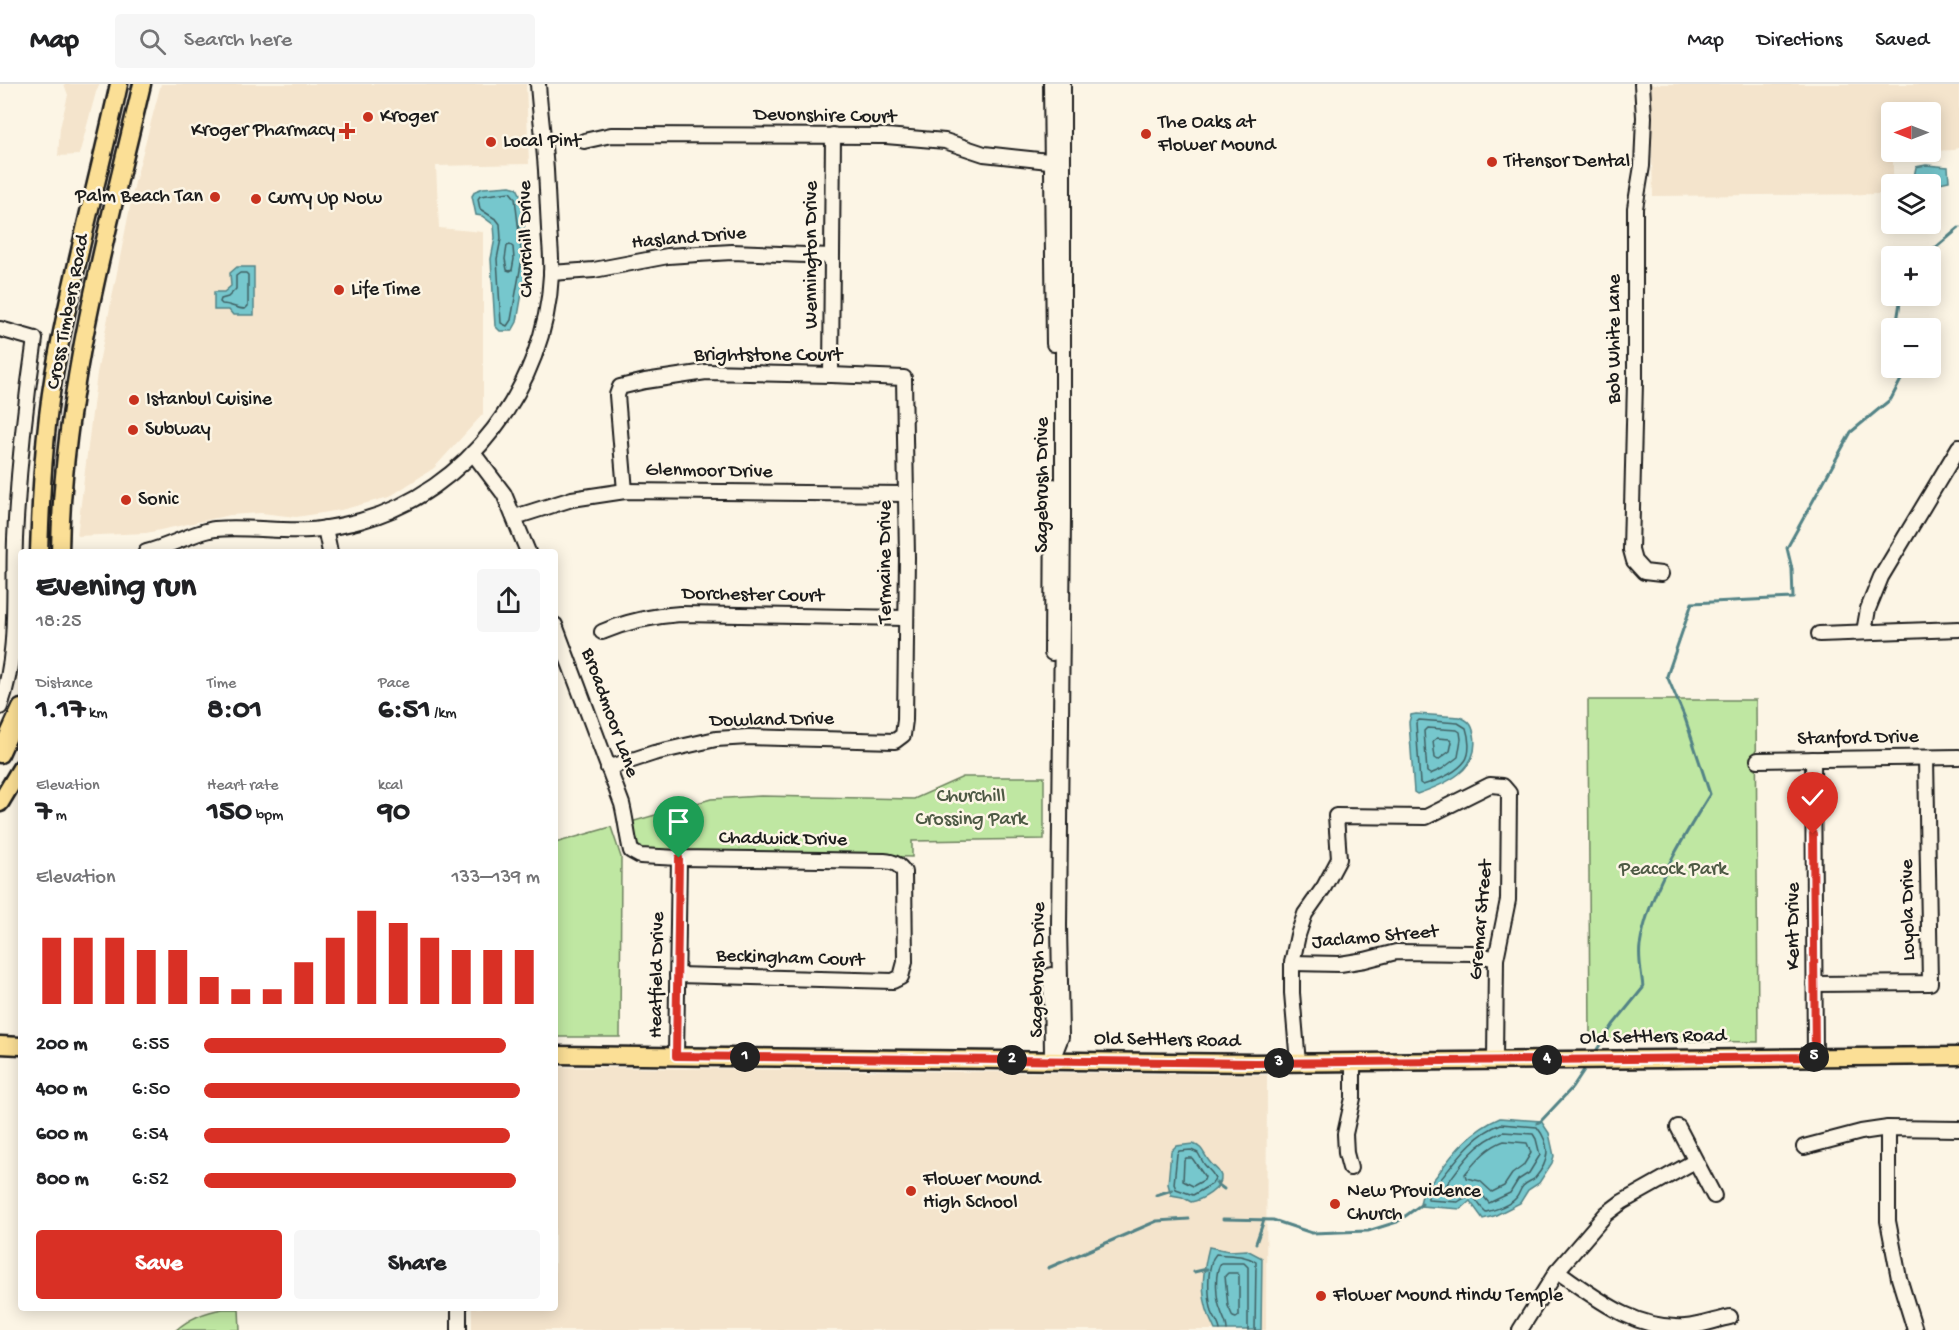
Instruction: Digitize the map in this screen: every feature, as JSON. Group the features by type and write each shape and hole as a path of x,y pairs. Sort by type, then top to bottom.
{"main road":[{"name":"Cross Timbers Road","path":"39,549 44,454 54,376 70,294 119,84"},
{"name":"Cross Timbers Road","path":"60,549 63,494 75,384 89,306 142,84"},
{"path":"100,170 121,175"},
{"path":"0,754 18,715"},
{"path":"0,803 18,773"},
{"path":"0,1045 18,1046"},
{"name":"Old Settlers Road","path":"558,1055 1298,1063 1959,1056"}],"street":[{"name":"Churchill Drive","path":"161,549 214,529 309,530 361,520 390,510 419,496 445,478 495,429 531,365 548,303 551,273 546,168 538,84"},
{"name":"Sagebrush Drive","path":"1052,84 1058,162"},
{"name":"Sagebrush Drive","path":"1052,1060 1061,1037 1056,698 1058,162 1063,102 1060,96 1061,84"},
{"name":"Bob White Lane","path":"1642,84 1644,117 1642,166 1635,218 1635,382 1630,550 1634,561 1644,572 1661,574"},
{"name":"Devonshire Court","path":"584,141 611,135 833,135 926,139 945,141 984,154 1058,162"},
{"name":"Wennington Drive","path":"831,375 833,135"},
{"name":"Hasland Drive","path":"551,273 594,270 668,256 698,254 732,252 831,256"},
{"path":"0,329 35,339 24,409 18,480 18,557 12,661 0,707"},
{"name":"Brightstone Court","path":"626,491 617,395 620,387 706,372 904,378 904,388"},
{"name":"Termaine Drive","path":"903,735 907,557 904,388"},
{"path":"1864,632 1868,609 1881,577 1959,447"},
{"path":"473,453 504,494 527,549"},
{"name":"Glenmoor Drive","path":"515,517 572,500 626,491 905,494"},
{"path":"325,528 329,549"},
{"path":"0,557 18,557"},
{"name":"Dorchester Court","path":"602,632 623,623 657,615 905,618"},
{"path":"1819,634 1959,629"},
{"name":"Broadmoor Lane","path":"558,633 627,823 627,836 631,851"},
{"name":"Dowland Drive","path":"608,768 654,753 716,739 748,737 895,741 903,735"},
{"name":"Stanford Drive","path":"1758,760 1959,757"},
{"name":"Loyola Drive","path":"1814,984 1930,983 1926,758"},
{"name":"Kent Drive","path":"1813,759 1815,1057"},
{"name":"Gremar Street","path":"1292,963 1305,914 1324,887 1339,859 1336,816 1426,817 1490,785 1503,786 1509,793 1508,900 1496,959 1495,1060"},
{"name":"Chadwick Drive","path":"631,851 640,856 884,861 900,865 905,881 905,962 901,977"},
{"name":"Heatfield Drive","path":"676,1056 679,858"},
{"name":"Jaclamo Street","path":"1292,963 1340,964 1396,952 1472,953 1496,959"},
{"path":"1292,963 1298,1063"},
{"name":"Beckingham Court","path":"677,975 885,981 893,981 901,977"},
{"path":"1350,1168 1345,1134 1353,1098 1353,1062"},
{"path":"1678,1127 1714,1196"},
{"path":"1804,1147 1861,1132 1888,1128 1959,1129"},
{"path":"1888,1128 1888,1221 1899,1278 1915,1330"},
{"path":"1520,1330 1557,1271 1606,1214 1622,1202 1695,1161"},
{"path":"1557,1271 1621,1314 1652,1326 1686,1327 1730,1317"},
{"path":"459,1311 459,1330"}],"shaded area":[{"path":"64,84 100,84 79,155 58,156 60,128 68,95"},
{"path":"161,84 526,84 529,164 436,166 439,228 483,232 483,414 434,468 389,497 341,510 296,517 261,513 230,515 146,533 77,536 97,373 135,182"},
{"path":"1650,84 1959,84 1959,146 1955,150 1941,151 1941,102 1881,102 1881,162 1893,162 1893,174 1881,174 1881,194 1653,196"},
{"name":"Flower Mound High School","path":"558,1067 1267,1075 1266,1330 472,1330 472,1311 558,1311"}],"green space":[{"name":"Peacock Park","path":"1588,700 1756,700 1758,1042 1590,1040"},
{"name":"Churchill Crossing Park","path":"963,777 1044,777 1044,839 912,841 912,857 636,850 631,822 711,799 761,796 914,799"},
{"path":"611,827 621,857 620,1037 558,1037 558,842"},
{"path":"239,1311 240,1330 176,1330 198,1316 210,1312"}],"water":[{"path":"1926,165 1948,167 1949,181 1941,183 1941,174 1915,174 1916,167"},
{"path":"510,186 517,188 521,196 528,259 517,322 512,331 500,331 495,326 491,259 495,238 494,225 482,216 476,215 472,196 475,191 483,188"},
{"path":"237,267 254,267 254,315 233,315 229,310 214,310 214,292 224,292 231,286 230,273"},
{"path":"1411,715 1463,718 1470,723 1475,747 1467,766 1459,774 1417,794 1414,792 1409,722"},
{"path":"1500,1118 1541,1121 1549,1133 1554,1156 1539,1183 1528,1190 1520,1203 1483,1219 1470,1201 1461,1209 1420,1206 1426,1188 1458,1149 1481,1128"},
{"path":"1193,1144 1201,1149 1219,1172 1221,1181 1205,1196 1191,1202 1171,1195 1168,1184 1171,1151 1176,1146"},
{"path":"1209,1247 1229,1251 1247,1250 1262,1258 1261,1330 1215,1330 1204,1299 1203,1289 1204,1269"}],"waterway":[{"path":"1938,246 1959,228"},
{"path":"1898,318 1899,306"},
{"path":"1594,1054 1613,1025 1643,988 1640,951 1644,926 1668,867 1710,794 1685,718 1667,676 1692,603 1793,598 1792,569 1787,548 1851,432 1891,399 1902,378"},
{"path":"1537,1123 1572,1088 1586,1067"},
{"path":"1216,1183 1224,1189"},
{"path":"1156,1195 1172,1190"},
{"path":"1223,1219 1273,1220 1312,1233 1368,1231 1397,1222 1422,1204"},
{"path":"1048,1268 1157,1221 1189,1219"},
{"path":"1256,1243 1264,1220"},
{"path":"1194,1272 1207,1269"}],"place":[{"name":"Kroger","path":"368,117"},
{"name":"Kroger Pharmacy","path":"347,131"},
{"name":"The Oaks at Flower Mound","path":"1146,134"},
{"name":"Local Pint","path":"491,142"},
{"name":"Titensor Dental","path":"1492,162"},
{"name":"Palm Beach Tan","path":"215,197"},
{"name":"Curry Up Now","path":"256,199"},
{"name":"Life Time","path":"339,290"},
{"name":"Istanbul Cuisine","path":"134,400"},
{"name":"Subway","path":"133,430"},
{"name":"Sonic","path":"126,500"},
{"name":"Flower Mound High School","path":"911,1191"},
{"name":"New Providence Church","path":"1335,1204"},
{"name":"Flower Mound Hindu Temple","path":"1321,1296"}],"route":[{"path":"679,858 676,1056 1255,1063 1815,1057 1813,834"}]}
